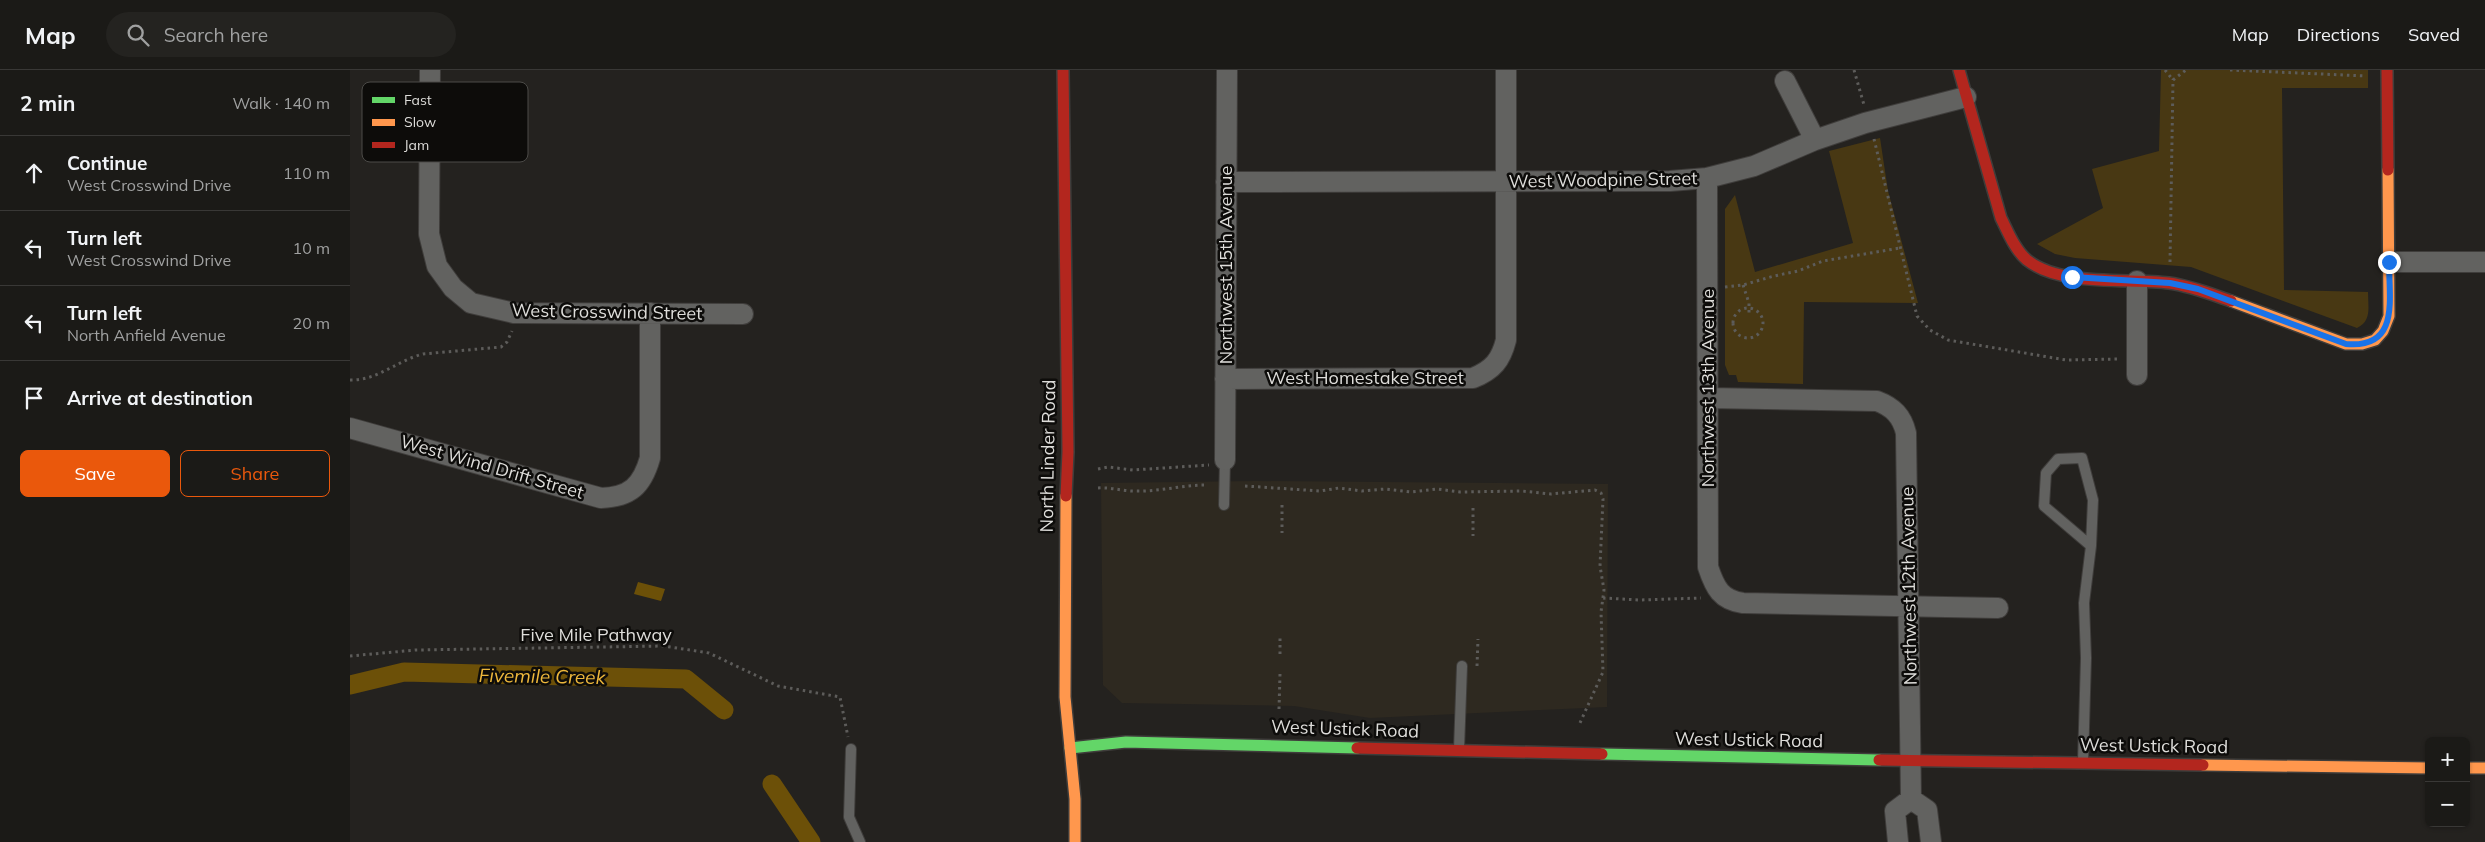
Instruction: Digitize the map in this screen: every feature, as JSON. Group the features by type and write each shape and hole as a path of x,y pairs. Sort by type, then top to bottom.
{"main road":[{"name":"North Linder Road","path":"1063,70 1068,452 1064,530 1065,676 1075,799 1075,842"},
{"path":"1959,70 2001,218 2012,241 2027,260 2050,271 2072,277 2170,283 2198,289 2346,344 2362,346 2379,338 2386,327 2389,316 2387,74"},
{"name":"West Ustick Road","path":"1070,748 1126,742 1287,744 1368,749 2425,768"},
{"path":"2470,768 2485,768"}],"street":[{"name":"Northwest 15th Avenue","path":"1217,463 1225,380 1227,70"},
{"path":"1506,70 1506,181"},
{"path":"1786,81 1815,140"},
{"name":"West Woodpine Street","path":"1226,182 1670,180 1707,178 1754,166 1815,140 1869,122 1966,97"},
{"name":"West Crosswind Street","path":"429,162 429,234 437,266 453,288 471,303 514,313 743,314"},
{"name":"Northwest 13th Avenue","path":"1707,178 1708,567 1714,584 1722,596 1733,602 1908,606"},
{"name":"West Homestake Street","path":"1225,380 1474,378 1488,372 1499,361 1506,340 1506,181"},
{"path":"2389,262 2485,262"},
{"path":"2137,281 2137,367"},
{"name":"West Wind Drift Street","path":"350,428 601,498 618,497 633,490 646,472 650,458 650,313"},
{"name":"Northwest 12th Avenue","path":"1708,398 1876,401 1888,405 1904,422 1906,433 1912,799"},
{"path":"1908,606 1998,608"},
{"path":"1898,842 1895,811 1912,799 1927,810 1931,842"}],"lane":[{"path":"2083,762 2086,658 2084,603 2091,546 2092,500 2082,458 2058,459 2046,473 2044,506 2091,546"},
{"path":"1217,463 1224,505"},
{"path":"1459,750 1462,666"},
{"path":"851,750 849,817 860,842"}],"path":[{"path":"1854,70 1869,122 1917,316 1930,330 1948,340 2066,360 2137,367"},
{"path":"2165,70 2173,80 2170,283"},
{"path":"2173,80 2186,70"},
{"path":"2230,70 2387,74"},
{"path":"1723,287 1743,286 1798,271 1823,261 1900,248"},
{"path":"1743,286 1749,314"},
{"path":"1749,307 1761,315 1763,325 1754,336 1744,337 1736,332 1732,322 1736,313 1749,307"},
{"path":"350,380 362,380 412,357 423,354 501,346 512,334 514,313"},
{"path":"1098,469 1108,467 1133,470 1217,463"},
{"path":"1098,488 1133,491 1186,485 1206,485"},
{"path":"1245,486 1320,491 1339,488 1362,491 1385,489 1412,492 1437,489 1460,492 1522,491 1550,494 1595,490 1601,493 1603,499 1600,566 1604,590 1601,650 1603,672 1578,725"},
{"path":"1282,506 1282,533"},
{"path":"1473,508 1473,536"},
{"path":"1603,598 1640,600 1701,598"},
{"path":"1280,636 1280,654"},
{"path":"1477,666 1478,639"},
{"name":"Five Mile Pathway","path":"350,656 416,650 664,646 708,653 778,686 840,697 841,713 851,750"},
{"path":"1279,709 1280,674"}],"shaded area":[{"path":"2161,70 2368,70 2368,88 2282,88 2284,290 2368,292 2368,313 2362,325 2357,328 2191,267 2075,258 2055,254 2037,244 2103,208 2092,169 2159,151"},
{"path":"1880,138 1888,191 1918,303 1804,302 1803,384 1738,382 1736,375 1729,375 1725,365 1725,209 1735,195 1755,272 1853,243 1829,151"},
{"path":"1256,481 1608,484 1607,707 1370,718 1294,706 1122,703 1103,685 1101,483"},
{"path":"638,582 665,589 661,601 634,594"}],"waterway":[{"name":"Fivemile Creek","path":"350,685 404,672 686,679 724,710"},
{"name":"Fivemile Creek","path":"772,784 811,842"}],"traffic: fast":[{"path":"1070,748 1126,742 1357,748"},
{"path":"1602,754 1879,760"}],"traffic: slow":[{"path":"2231,301 2346,344 2362,344 2375,340 2383,331 2389,316 2388,170"},
{"path":"1066,496 1065,697 1075,799 1075,842"},
{"path":"2203,765 2425,768"},
{"path":"2470,768 2485,768"}],"traffic: jam":[{"path":"1063,70 1068,452 1066,496"},
{"path":"1959,70 2001,218 2015,246 2027,260 2041,269 2076,278 2177,284 2231,301"},
{"path":"2387,70 2388,170"},
{"path":"1357,748 1602,754"},
{"path":"1879,760 2203,765"}],"route":[{"path":"2072,277 2170,283 2198,289 2346,344 2362,346 2379,338 2386,327 2389,316 2389,262"}]}
